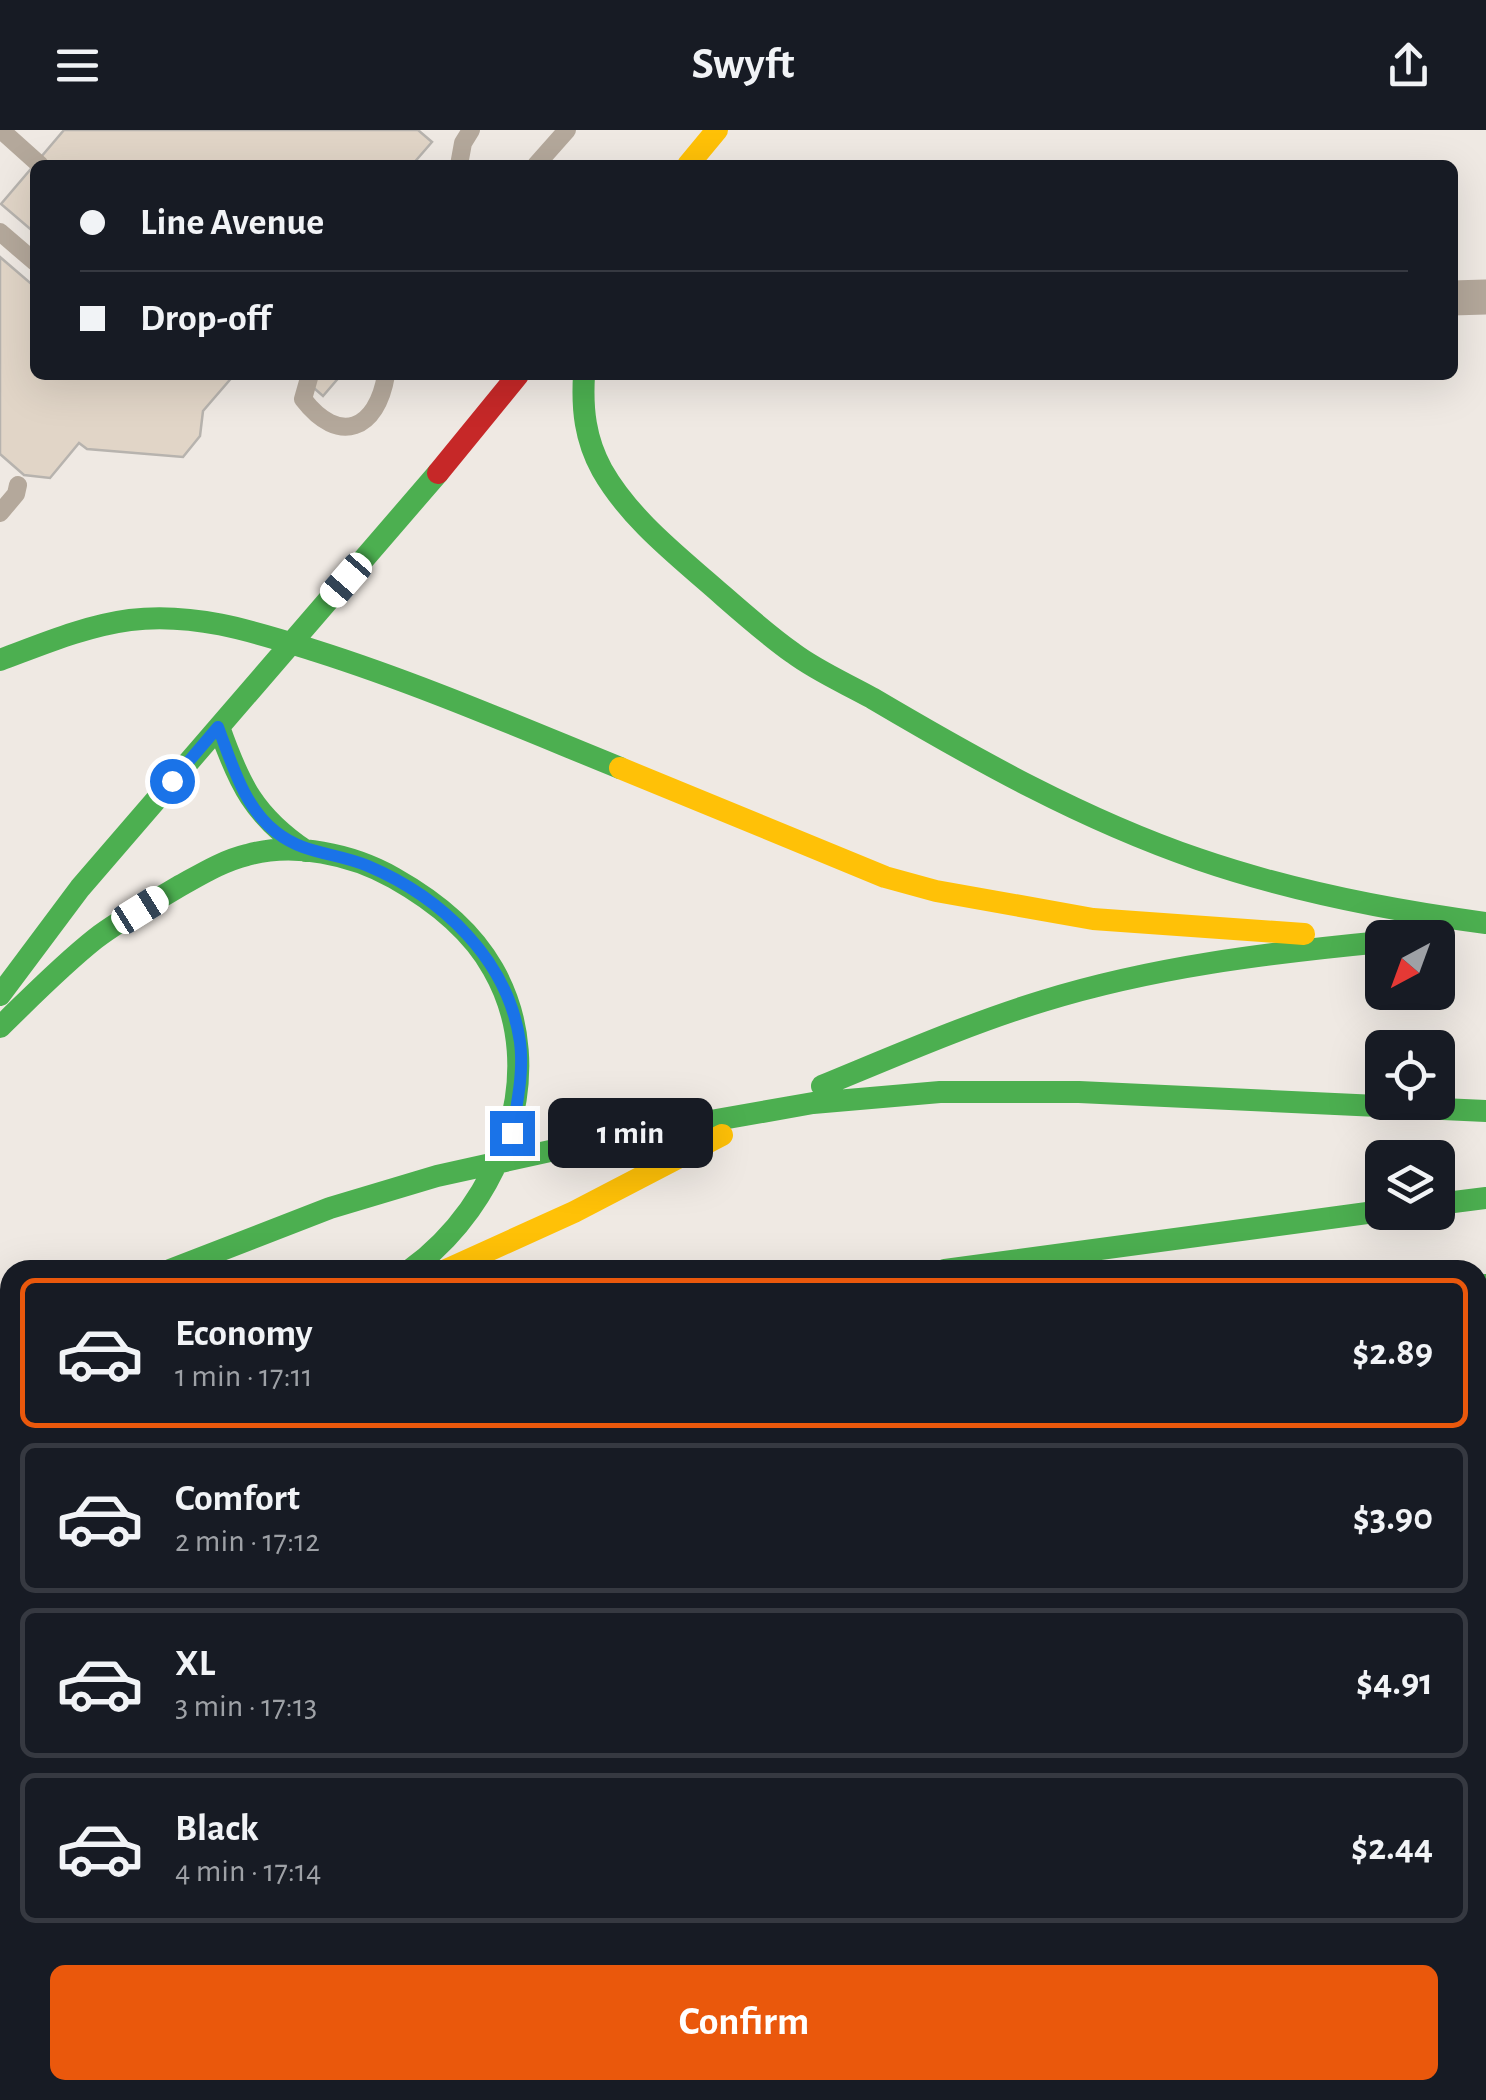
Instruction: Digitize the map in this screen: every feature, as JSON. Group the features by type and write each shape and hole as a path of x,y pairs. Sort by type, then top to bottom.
{"main road":[{"path":"692,160 716,130"},
{"path":"0,995 80,888 514,380"},
{"path":"583,380 584,416 595,458 620,498 655,537 794,655 939,741 1049,799 1163,846 1314,892 1486,923"},
{"path":"0,660 70,632 132,620 234,625 399,676 886,876 938,893 1046,914 1365,939"},
{"path":"218,727 250,803 277,833 306,852"},
{"path":"0,1027 94,939 210,869 252,853 306,852 352,859 396,878 426,896 484,955 508,996 520,1042 520,1087 512,1133 496,1167 458,1227 421,1260"},
{"path":"1455,936 1486,933"},
{"path":"468,1260 574,1212 820,1087 1002,1014 1092,988 1205,966 1365,942"},
{"path":"196,1260 330,1208 437,1176 592,1142 813,1103 940,1092 1080,1092 1486,1111"},
{"path":"1455,1202 1486,1198"},
{"path":"1013,1260 1365,1213"}],"street":[{"path":"1458,298 1486,298"}],"lane":[{"path":"1,130 34,160"},
{"path":"460,160 471,130"},
{"path":"540,160 566,130"},
{"path":"0,232 30,258"},
{"path":"309,380 304,399 314,412 333,425 352,428 372,414 384,380"},
{"path":"0,513 18,486"}],"building":[{"path":"64,130 418,130 432,142 416,160 38,160"},
{"path":"30,170 30,229 1,204"},
{"path":"0,257 30,283 30,380 230,380 203,411 200,436 183,457 87,449 79,443 50,478 24,475 0,454"},
{"path":"305,380 337,380 323,396"}],"traffic: fast":[{"path":"584,380 588,435 602,470 623,501 691,568 770,636 812,666 1031,787 1155,843 1304,890 1486,923"},
{"path":"0,995 80,888 438,473"},
{"path":"0,660 64,636 130,620 178,619 224,625 355,664 620,768"},
{"path":"219,727 250,797 273,825 306,851"},
{"path":"0,1027 105,932 178,887 238,858 265,851 322,853 360,862 409,887 449,916 484,954 510,1009 518,1050 517,1092 508,1133 492,1173 470,1210 421,1260"},
{"path":"822,1086 987,1020 1084,989 1211,963 1365,944"},
{"path":"196,1260 330,1208 437,1176 591,1142 813,1103 940,1092 1079,1092 1486,1111"},
{"path":"1455,1202 1486,1198"},
{"path":"1019,1260 1365,1213"}],"traffic: slow":[{"path":"692,160 717,130"},
{"path":"620,768 885,877 936,891 1093,919 1304,934"},
{"path":"468,1260 574,1212 722,1135"}],"traffic: jam":[{"path":"438,473 514,380"}],"route":[{"path":"172,781 218,727 250,803 277,833 306,852 352,859 396,878 426,896 452,919 484,955 508,996 520,1042 520,1087 512,1133"}]}
